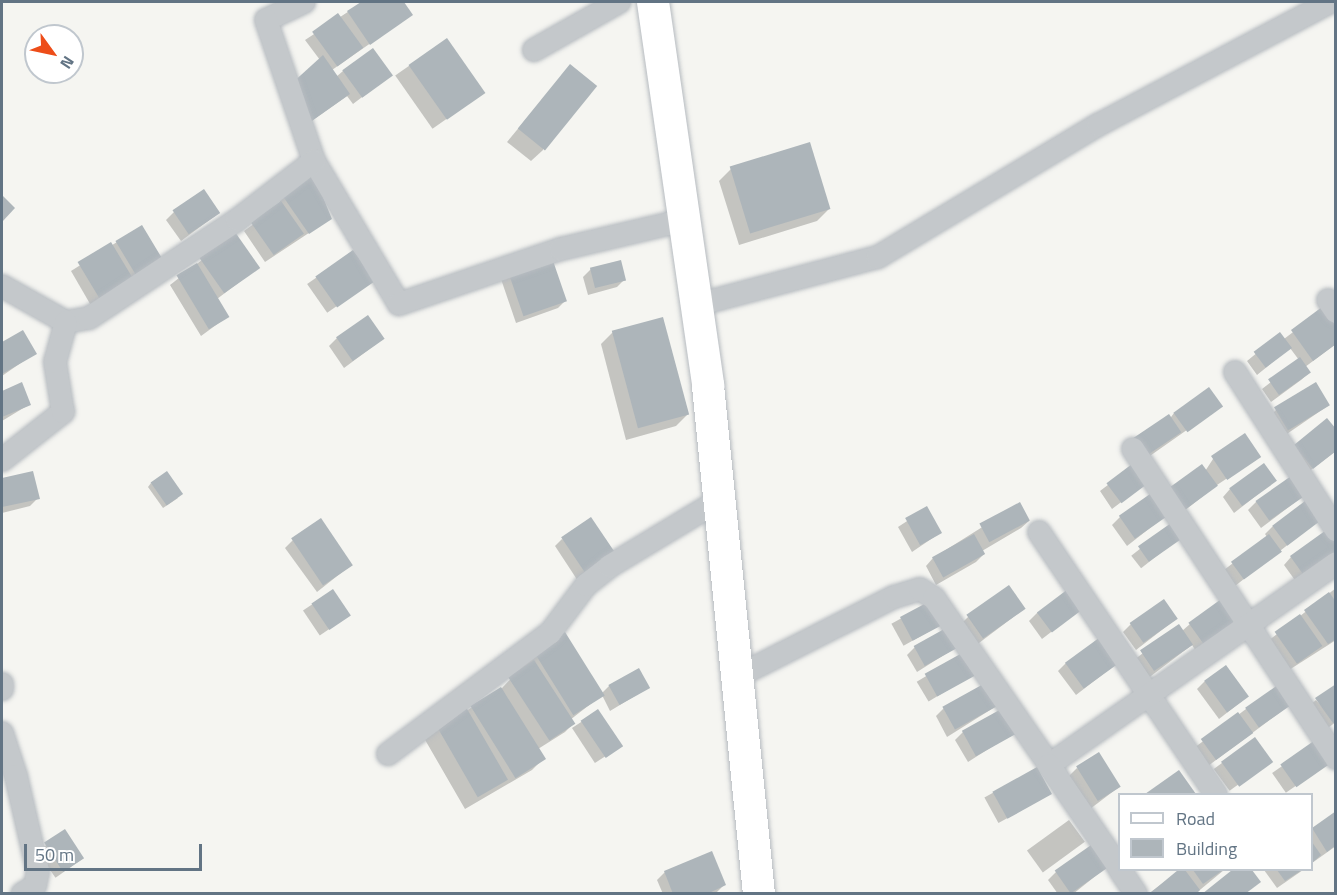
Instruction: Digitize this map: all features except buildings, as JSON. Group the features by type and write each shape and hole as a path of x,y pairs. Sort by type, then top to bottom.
{"main road":[{"path":"653,2 685,220 721,499 759,894"}],"street":[{"path":"304,2 266,20 314,161 399,304 561,249 685,220"},
{"path":"534,50 619,2"},
{"path":"696,305 878,257 1098,125 1330,2"},
{"path":"2,286 66,322 88,318 121,300 237,220 314,161"},
{"path":"2,460 63,412 55,362 66,322"},
{"path":"1235,372 1335,530"},
{"path":"1132,449 1251,625 1335,758"},
{"path":"388,754 550,633 585,585 610,566 721,499"},
{"path":"1039,532 1214,793"},
{"path":"1049,765 1251,625 1335,563"},
{"path":"738,676 894,597 920,589 934,598 1118,866"},
{"path":"2,684 2,689"},
{"path":"2,733 16,776 38,871 35,886 22,894"},
{"path":"1121,871 1136,894"}]}
